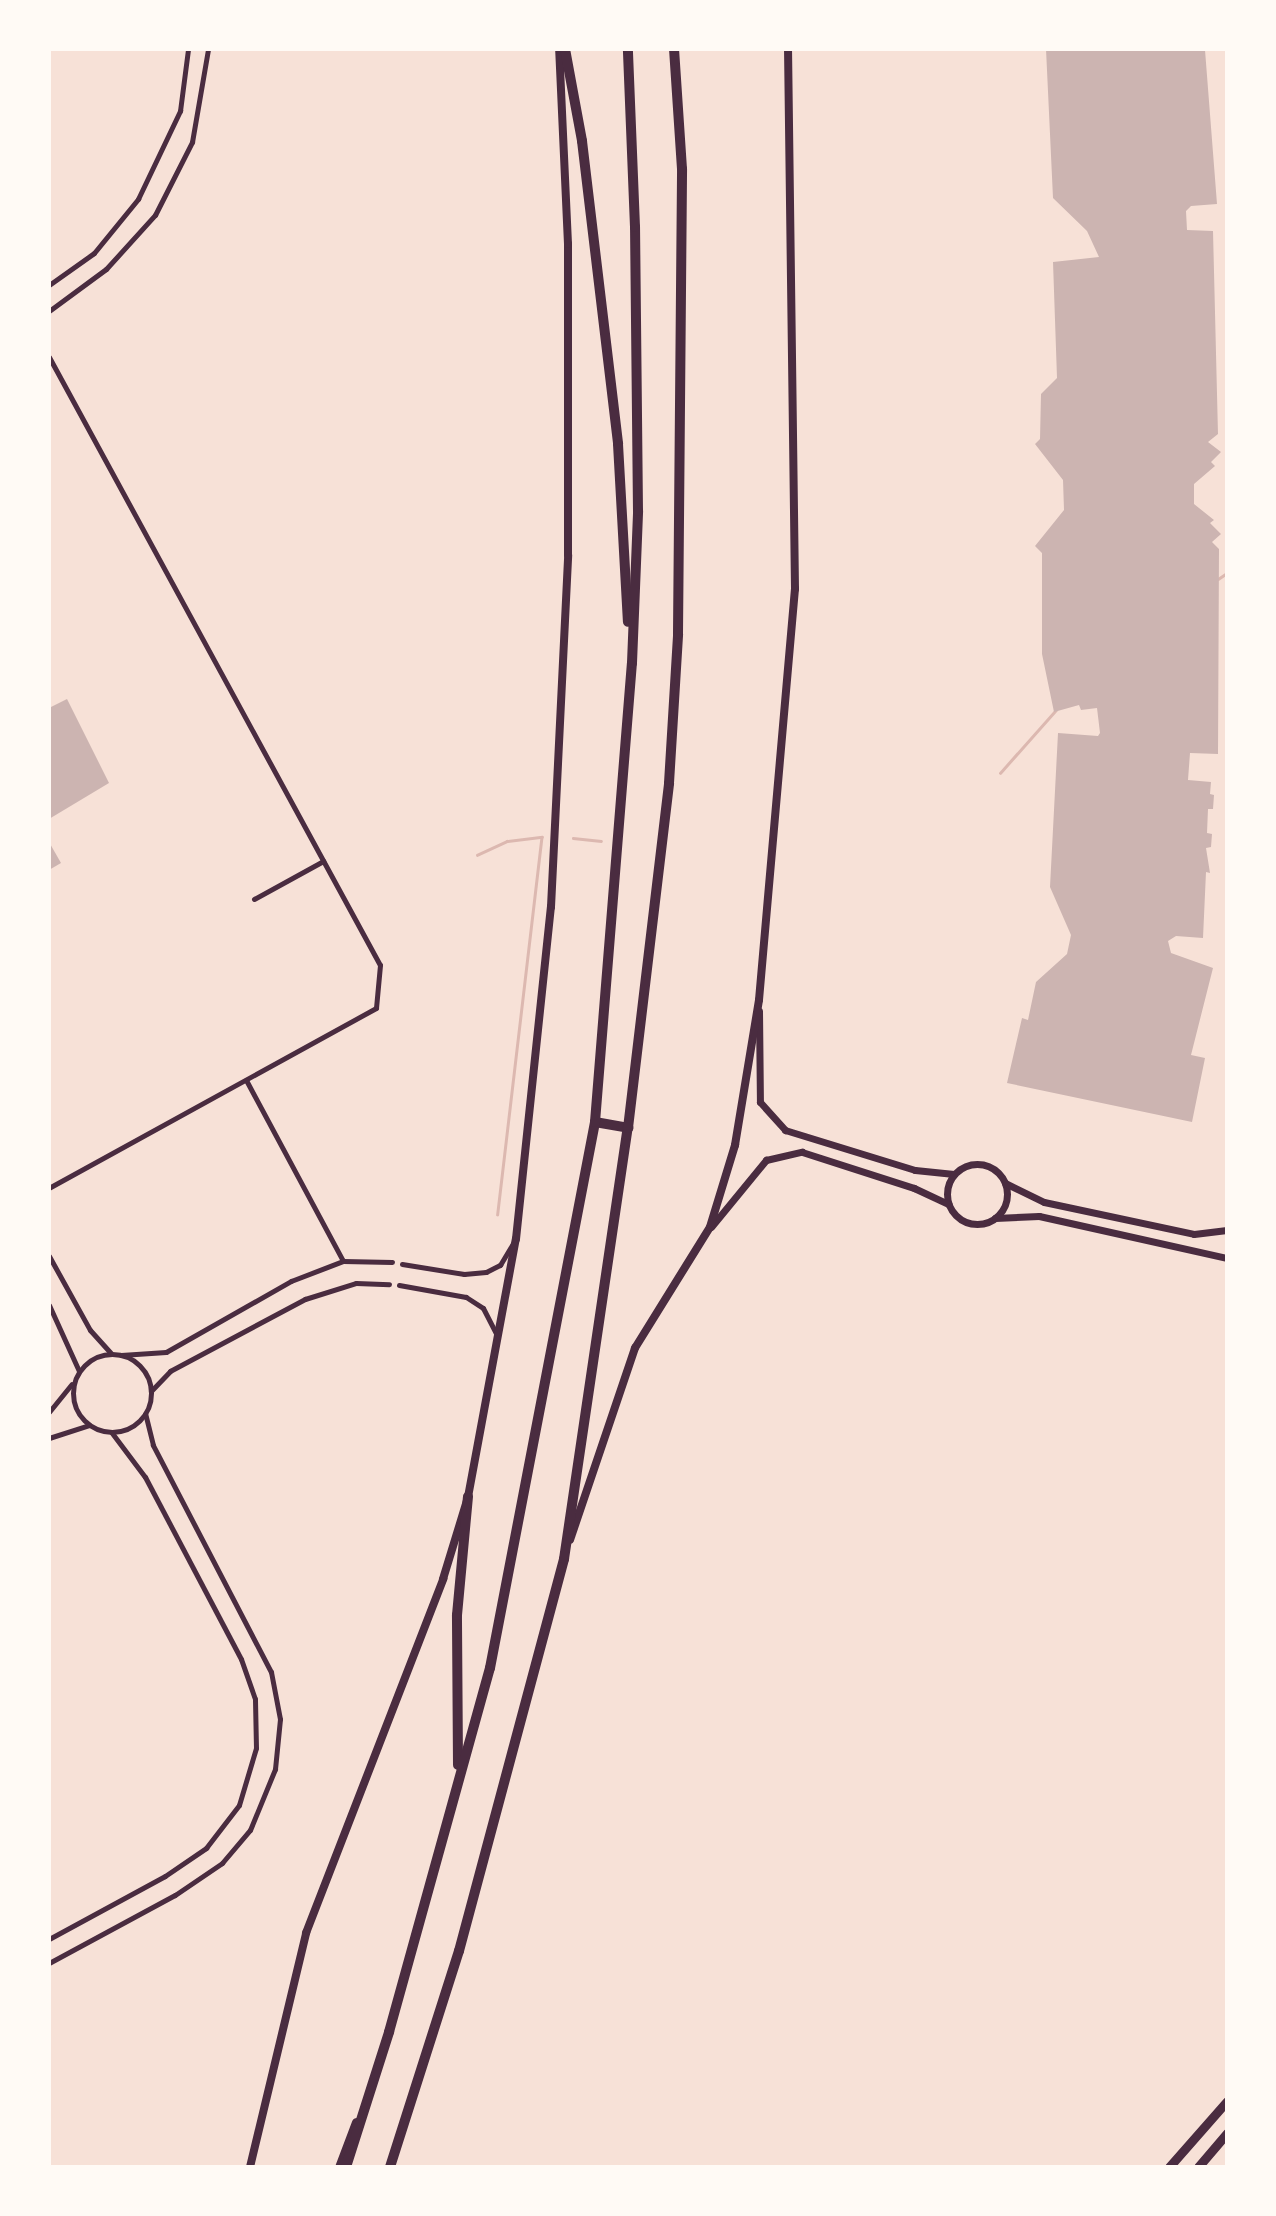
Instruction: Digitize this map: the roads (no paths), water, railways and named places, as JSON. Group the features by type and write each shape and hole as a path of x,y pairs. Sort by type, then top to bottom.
{"highway":[{"path":"565,49 582,141 618,444 631,674"},
{"path":"346,2167 390,2032 490,1668 595,1122 631,674 638,511 635,227 628,49"},
{"path":"390,2167 459,1951 564,1559 628,1128 669,783 678,634 682,169 674,49"},
{"path":"595,1122 628,1128"},
{"path":"458,1779 457,1615 468,1497"}],"main road":[{"path":"250,2167 306,1933 443,1579 468,1497 516,1239 551,907 568,555 568,244 559,49"},
{"path":"564,1559 635,1348 710,1227 735,1145 760,1000 795,589 788,49"},
{"path":"339,2167 390,2032"},
{"path":"1169,2167 1227,2101"},
{"path":"1198,2167 1227,2133"}],"street":[{"path":"49,285 94,253 138,199 180,111 188,49"},
{"path":"49,311 106,269 155,215 192,142 208,49"},
{"path":"49,357 380,965 376,1008 49,1188"},
{"path":"254,899 323,861"},
{"path":"760,1000 760,1102 785,1130 915,1170 954,1174 979,1164 997,1171 1005,1183 1007,1199 995,1218"},
{"path":"246,1080 343,1261"},
{"path":"710,1227 766,1160 802,1152 914,1188 948,1204 970,1223 995,1218 1039,1216 1227,1258"},
{"path":"948,1204 948,1185 954,1174"},
{"path":"1005,1183 1044,1202 1180,1231 1227,1230"},
{"path":"402,1264 464,1274 486,1272 500,1265 516,1239"},
{"path":"49,1255 90,1330 111,1353"},
{"path":"49,1412 88,1362 111,1353 166,1352 291,1282 343,1261 392,1262"},
{"path":"49,1964 181,1891 222,1863 250,1830 275,1769 280,1719 271,1672 153,1445 145,1414 151,1391 170,1371 314,1295 356,1283 389,1284"},
{"path":"399,1285 467,1297 483,1308 498,1337"},
{"path":"49,1305 79,1371"},
{"path":"121,1354 143,1368 151,1391"},
{"path":"74,1381 74,1405 89,1425 112,1433 125,1430 145,1414"},
{"path":"49,1438 89,1425"},
{"path":"49,1939 166,1876 205,1849 239,1805 256,1748 255,1699 241,1659 145,1477 112,1433"}],"waterway":[{"path":"1218,579 1227,573"},
{"path":"1000,773 1056,710"},
{"path":"477,855 507,841 542,837 498,1214"},
{"path":"573,838 601,841"}]}
